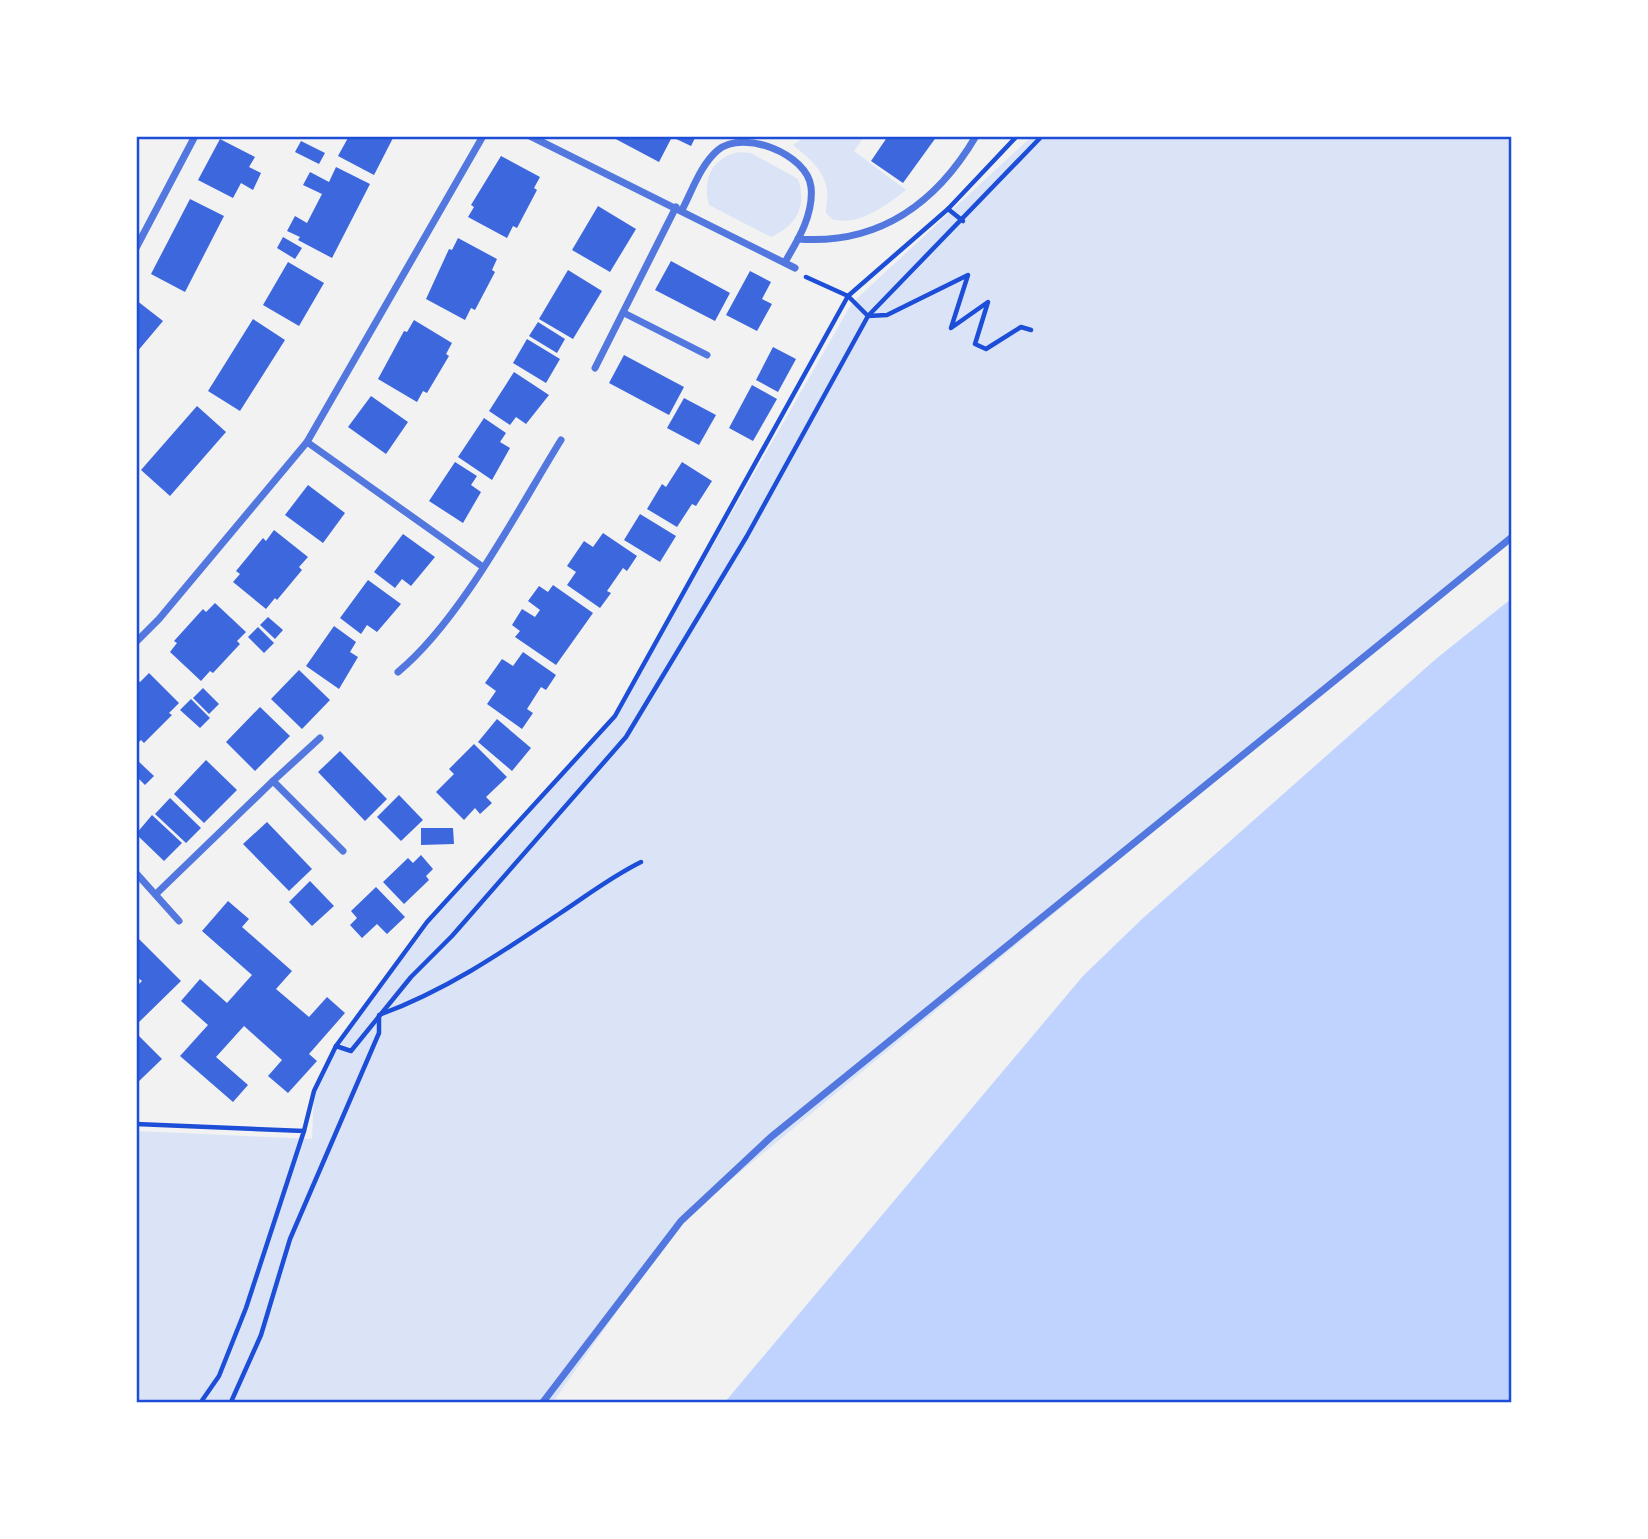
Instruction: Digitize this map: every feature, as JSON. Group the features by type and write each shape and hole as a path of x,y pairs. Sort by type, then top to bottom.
{"street":[{"path":"136,248 195,136"},
{"path":"136,642 159,619 307,442 483,136"},
{"path":"530,136 795,268"},
{"path":"798,239 851,237 892,222 933,192 976,136"},
{"path":"595,368 679,208 709,159 720,148 734,143 751,142 792,159 804,169 811,185 810,208 798,239 785,262"},
{"path":"624,313 707,355"},
{"path":"398,672 421,654 483,567 561,440"},
{"path":"307,442 483,567"},
{"path":"543,1402 681,1221 771,1137 1511,537"},
{"path":"156,894 320,738"},
{"path":"273,781 343,851"},
{"path":"136,873 179,921"}],"path":[{"path":"201,1402 219,1376 246,1308 304,1131 314,1091 336,1046 426,922 614,716 848,296 948,209 1017,136"},
{"path":"336,1046 351,1051 379,1015 626,737 747,536 869,316 1042,136"},
{"path":"948,209 963,221"},
{"path":"795,268 848,296 869,316 887,315 968,275 951,328 988,302 975,344 986,349 1021,327 1031,330"},
{"path":"379,1015 437,991 468,973 578,901 606,879 641,862"},
{"path":"232,1402 261,1335 290,1239 379,1032 379,1015"},
{"path":"136,1124 304,1131"}],"shaded area":[{"path":"806,136 864,137 854,151 906,190 881,208 862,217 842,221 832,219 826,213 827,190 822,175 793,145"},
{"path":"1031,137 1511,137 1511,537 681,1221 553,1402 137,1402 137,1131 312,1139 314,1091 336,1046 427,922 615,716 852,303"},
{"path":"740,152 751,153 798,179 801,198 798,214 787,227 771,237 709,205 707,186 711,171 722,159"}],"water":[{"path":"1511,599 1511,1402 725,1402 1083,976 1142,919 1437,658"}],"building":[{"path":"349,136 394,136 374,175 338,156"},
{"path":"610,136 696,136 691,146 672,137 659,162"},
{"path":"888,136 937,136 903,183 871,161"},
{"path":"220,139 255,157 249,167 261,173 253,190 241,183 233,198 198,180"},
{"path":"301,141 325,153 319,164 295,152"},
{"path":"501,156 540,177 534,188 537,190 517,228 513,226 507,238 468,217 474,207 471,205"},
{"path":"336,167 370,184 332,258 287,231 295,216 307,223 322,194 303,185 310,172 329,182"},
{"path":"190,199 224,216 185,292 151,274"},
{"path":"598,206 636,229 610,272 572,250"},
{"path":"283,237 302,248 295,259 277,248"},
{"path":"458,238 497,259 492,270 495,272 475,310 471,308 465,320 426,299 449,249 452,250"},
{"path":"671,261 730,293 715,321 655,290"},
{"path":"288,262 324,283 299,326 263,305"},
{"path":"568,270 602,291 573,339 539,319"},
{"path":"750,271 771,282 762,299 772,304 757,331 726,315"},
{"path":"136,300 163,321 136,353"},
{"path":"253,319 285,340 240,411 208,391"},
{"path":"414,320 452,343 446,354 449,356 427,393 423,391 417,402 378,379 404,331 407,332"},
{"path":"538,322 565,339 557,353 529,336"},
{"path":"527,339 560,359 546,383 513,363"},
{"path":"773,347 796,359 778,392 756,380"},
{"path":"624,355 684,387 669,415 609,383"},
{"path":"514,372 549,395 526,424 516,417 510,425 489,411"},
{"path":"752,385 777,399 753,441 729,428"},
{"path":"371,396 408,422 386,454 348,427"},
{"path":"684,398 716,415 699,445 667,428"},
{"path":"197,406 226,432 170,496 141,470"},
{"path":"484,418 506,433 500,442 510,448 492,480 458,457"},
{"path":"455,462 477,476 471,485 481,492 463,523 429,501"},
{"path":"682,462 712,481 696,506 692,504 677,527 647,509 662,484 666,487"},
{"path":"308,485 345,513 323,543 285,515"},
{"path":"640,514 676,536 660,562 624,540"},
{"path":"274,530 308,557 299,567 302,570 266,609 233,582 240,574 236,571 263,538 266,541"},
{"path":"603,533 637,556 627,571 623,568 607,591 611,593 600,608 567,585 576,572 567,566 584,541 593,547"},
{"path":"403,534 435,557 411,586 402,579 395,588 374,572"},
{"path":"368,580 401,604 377,632 367,625 361,634 340,618"},
{"path":"553,585 593,613 556,665 515,637 520,631 512,625 522,609 535,617 540,610 528,601 539,586 548,592"},
{"path":"215,603 246,632 237,641 240,644 213,673 210,671 201,681 170,652 177,643 174,641 203,609 206,612"},
{"path":"268,617 283,630 275,639 260,625"},
{"path":"334,626 356,642 350,652 358,657 339,689 306,666"},
{"path":"258,627 274,643 264,653 248,637"},
{"path":"523,652 556,675 546,690 541,687 527,709 533,713 522,729 487,704 496,691 485,683 502,659 513,666"},
{"path":"299,670 330,700 302,729 271,699"},
{"path":"149,673 179,703 169,713 172,715 144,743 141,740 136,745 136,679 140,682"},
{"path":"203,688 219,704 209,714 193,698"},
{"path":"191,699 210,718 200,728 180,710"},
{"path":"260,707 290,736 255,771 226,742"},
{"path":"497,719 531,748 512,771 478,742"},
{"path":"474,744 507,777 486,797 492,803 480,814 475,808 464,820 436,792 454,774 449,769"},
{"path":"340,751 387,799 365,821 318,772"},
{"path":"136,759 154,776 145,785 136,776"},
{"path":"206,760 237,790 204,823 174,794"},
{"path":"399,795 423,820 401,841 377,817"},
{"path":"170,798 201,828 186,843 155,814"},
{"path":"152,815 182,843 164,861 136,834"},
{"path":"267,822 312,869 289,891 243,844"},
{"path":"421,828 453,828 454,844 421,845"},
{"path":"421,855 433,869 426,876 429,880 404,904 383,882 408,858 413,863"},
{"path":"310,881 334,906 312,926 289,902"},
{"path":"376,887 405,917 387,934 377,924 362,938 350,925 357,918 351,911"},
{"path":"228,901 249,919 242,927 292,971 276,989 309,1017 327,997 345,1013 309,1054 317,1061 288,1093 268,1076 282,1060 244,1026 216,1057 248,1085 233,1102 180,1056 208,1025 181,1001 200,979 227,1003 252,975 202,931"},
{"path":"136,936 181,981 136,1025 136,987 142,981 136,976"},
{"path":"136,1033 162,1059 136,1084"}]}
